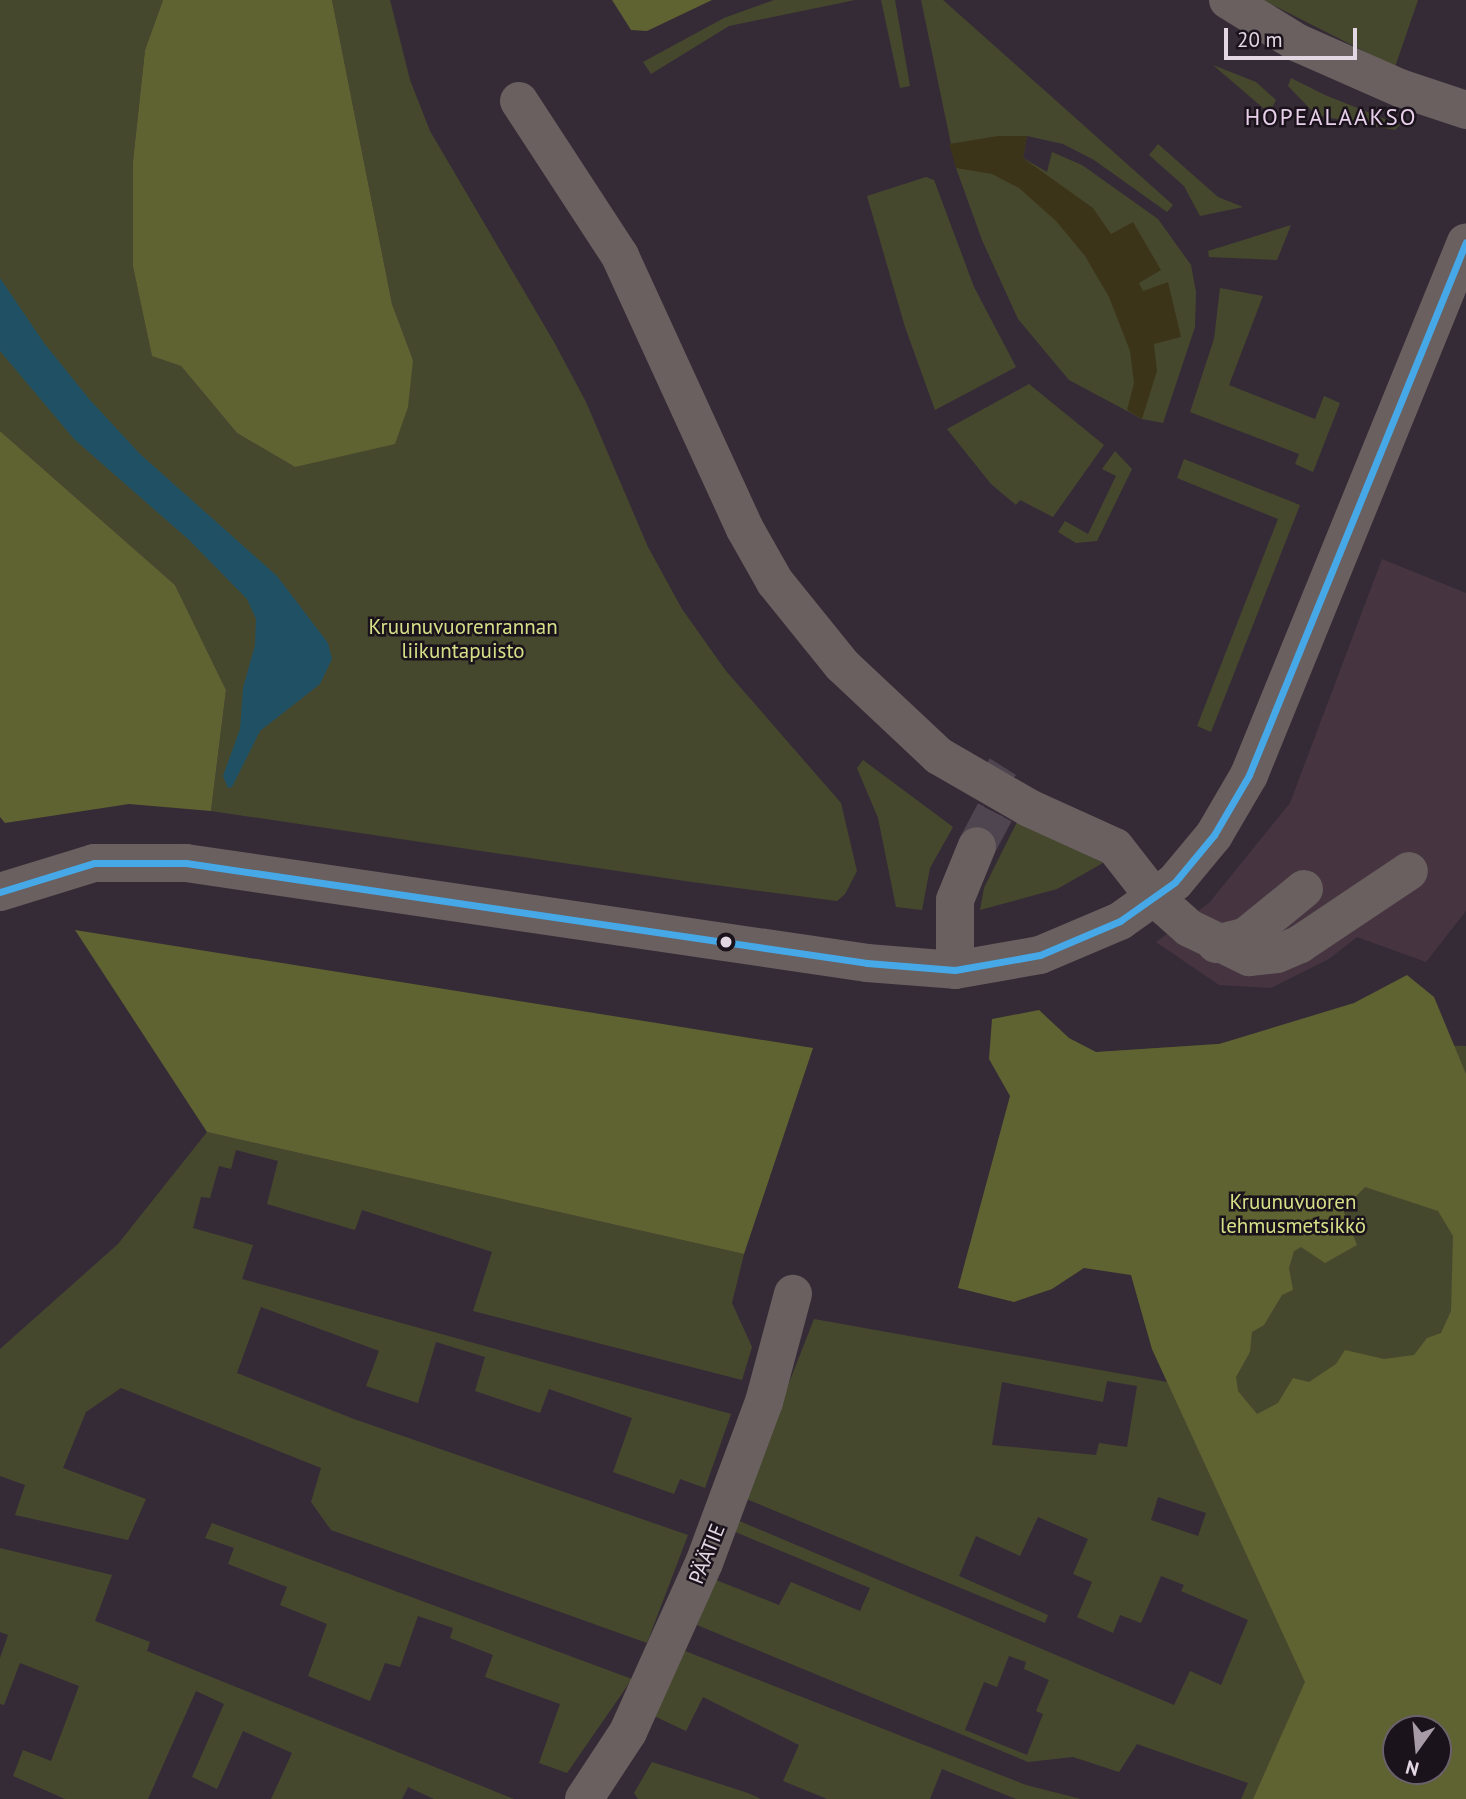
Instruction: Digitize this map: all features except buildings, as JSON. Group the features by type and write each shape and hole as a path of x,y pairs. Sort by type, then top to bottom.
{"street":[{"path":"1228,0 1297,43 1399,88 1466,110"},
{"path":"520,101 621,256 745,529 775,582 842,665 939,756 1029,808 1115,846 1154,897 1216,944 1249,957 1277,954 1300,944 1409,871"},
{"path":"0,892 94,863 186,863 867,963 955,970 1040,955 1120,921 1175,882 1214,835 1250,775 1466,242"},
{"path":"955,970 955,900 977,846"},
{"path":"1216,944 1245,937 1304,890"},
{"name":"PÄÄTIE","path":"584,1799 628,1732 704,1563 757,1423 793,1294"}],"shaded area":[{"path":"1382,559 1466,593 1466,911 1426,962 1357,937 1329,959 1271,988 1219,985 1156,942 1209,903 1290,803"}],"green space":[{"name":"Kruunuvuorenrannan liikuntapuisto","path":"0,0 163,0 145,50 133,161 133,267 152,355 181,366 237,433 295,467 413,360 392,304 332,0 390,0 410,80 430,131 554,342 586,402 648,547 682,609 726,671 841,803 857,871 845,894 837,901 211,811 226,690 175,585 0,431"},
{"path":"163,0 332,0 392,304 413,360 408,407 395,444 295,467 237,433 181,366 152,356 133,267 133,161 145,50"},
{"path":"612,0 712,0 647,31 631,30"},
{"path":"774,0 855,0 729,26 651,74 643,62 724,18"},
{"path":"881,0 895,0 910,86 900,88"},
{"path":"921,0 943,0 1173,205 1167,212 1094,160 1063,144 1027,136 1023,158 1047,172 1052,152 1082,165 1158,219 1191,265 1196,292 1195,327 1163,423 1142,419 1069,380 1018,319 982,240 956,168"},
{"path":"1263,0 1418,0 1395,67"},
{"path":"1213,65 1256,82 1276,100 1269,113"},
{"path":"1291,78 1325,95 1400,125 1395,130 1316,115 1288,86"},
{"path":"1158,144 1218,197 1243,207 1200,216 1184,186 1149,155"},
{"path":"926,177 934,180 974,287 1016,367 935,410 905,327 867,196"},
{"path":"1291,225 1277,260 1209,257 1208,251"},
{"path":"1220,288 1263,296 1229,385 1315,419 1324,396 1340,403 1313,472 1295,464 1299,454 1190,412 1214,339"},
{"path":"1029,384 1104,445 1053,517 1020,500 1016,505 991,484 947,429"},
{"path":"0,431 175,585 226,690 211,811 129,804 5,823 0,817"},
{"path":"1115,451 1132,469 1097,541 1076,543 1058,532 1065,521 1088,534 1116,476 1102,469"},
{"path":"1184,459 1300,505 1211,732 1197,726 1278,519 1177,478"},
{"path":"863,760 953,827 930,868 922,910 896,907 878,818 857,768"},
{"path":"1018,820 1103,863 1057,889 980,910 984,888"},
{"path":"75,930 813,1048 744,1254 207,1132"},
{"name":"Kruunuvuoren lehmusmetsikkö","path":"1407,975 1434,997 1466,1074 1466,1799 1253,1799 1305,1682 1152,1349 1131,1275 1084,1268 1052,1289 1014,1302 958,1288 1010,1096 989,1059 992,1019 1039,1010 1069,1038 1096,1052 1219,1044 1354,1003","holes":["1365,1187 1438,1211 1453,1236 1451,1311 1441,1333 1427,1338 1414,1355 1384,1359 1345,1350 1336,1364 1309,1382 1293,1378 1278,1403 1257,1414 1238,1391 1236,1377 1250,1352 1252,1332 1264,1325 1282,1295 1293,1290 1289,1268 1294,1251 1301,1247 1325,1263 1357,1245 1343,1210"]},
{"path":"1274,1040 1466,1046 1466,1779 1452,1782 1452,1715 1382,1715 1382,1772 1305,1684 1253,1799 1241,1799 1248,1783 1137,1744 1119,1772 1073,1757 1028,1762 697,1625 716,1580 779,1605 791,1582 860,1611 870,1588 733,1531 737,1520 1174,1705 1190,1671 1221,1685 1248,1620 1181,1591 1184,1585 1161,1576 1141,1623 1120,1615 1113,1633 1077,1617 1092,1582 1073,1574 1088,1539 1038,1517 1020,1556 976,1536 959,1576 1048,1615 1045,1623 744,1498 814,1319 1167,1382 1152,1349 1069,1054","holes":["1107,1381 1137,1386 1127,1447 1099,1443 1096,1455 992,1445 1002,1382 1103,1402","1158,1497 1206,1513 1198,1536 1151,1520","1009,1656 1026,1662 1024,1669 1049,1680 1036,1711 1043,1714 1027,1755 965,1730 984,1682 997,1687"]},
{"path":"207,1132 744,1254 732,1303 752,1347 742,1380 473,1311 492,1252 362,1210 355,1230 267,1204 278,1161 236,1150 231,1169 219,1166 210,1198 201,1197 193,1228 253,1245 242,1279 731,1414 705,1488 680,1479 674,1494 613,1472 632,1418 549,1389 540,1413 475,1391 485,1357 436,1342 418,1403 366,1386 379,1351 261,1307 237,1373 354,1419 688,1535 647,1643 331,1530 311,1502 321,1468 121,1388 86,1412 63,1468 146,1499 128,1540 15,1515 25,1485 0,1476 0,1349 118,1244"},
{"path":"212,1523 632,1679 567,1773 539,1763 560,1704 485,1677 493,1655 450,1638 453,1628 418,1616 400,1667 385,1663 370,1701 308,1676 327,1624 280,1605 287,1587 228,1564 234,1548 205,1538"},
{"path":"0,1548 112,1575 95,1621 150,1642 147,1651 514,1799 434,1799 408,1787 402,1799 271,1799 292,1753 243,1731 217,1789 192,1777 224,1704 196,1691 148,1799 65,1799 13,1776 23,1750 51,1761 79,1686 20,1663 4,1705 0,1704 0,1658 8,1635 0,1632"},
{"path":"685,1651 1026,1785 1081,1799 1016,1799 942,1769 930,1799 827,1799 783,1781 799,1745 703,1697 686,1731 654,1716"},
{"path":"652,1762 761,1799 638,1799 634,1793"},
{"path":"1393,1785 1435,1785 1399,1792"}],"sand":[{"path":"998,136 1027,136 1023,158 1093,208 1111,234 1133,222 1161,270 1139,283 1143,291 1168,282 1181,337 1154,344 1157,371 1142,419 1127,410 1134,383 1130,351 1109,297 1085,256 1056,221 1019,188 992,174 956,168 949,144"}],"water":[{"path":"0,278 44,343 90,400 140,454 277,576 328,643 332,659 320,684 260,731 232,787 228,788 223,776 240,729 243,688 255,645 256,619 247,599 189,540 74,439 0,351"}],"tunnel":[{"path":"977,846 1006,791 980,775"}],"transit line":[{"path":"0,892 94,863 186,863 867,963 955,970 1040,955 1120,921 1175,882 1214,835 1249,775 1466,242"}],"district":[{"name":"HOPEALAAKSO","path":"1331,117"}]}
